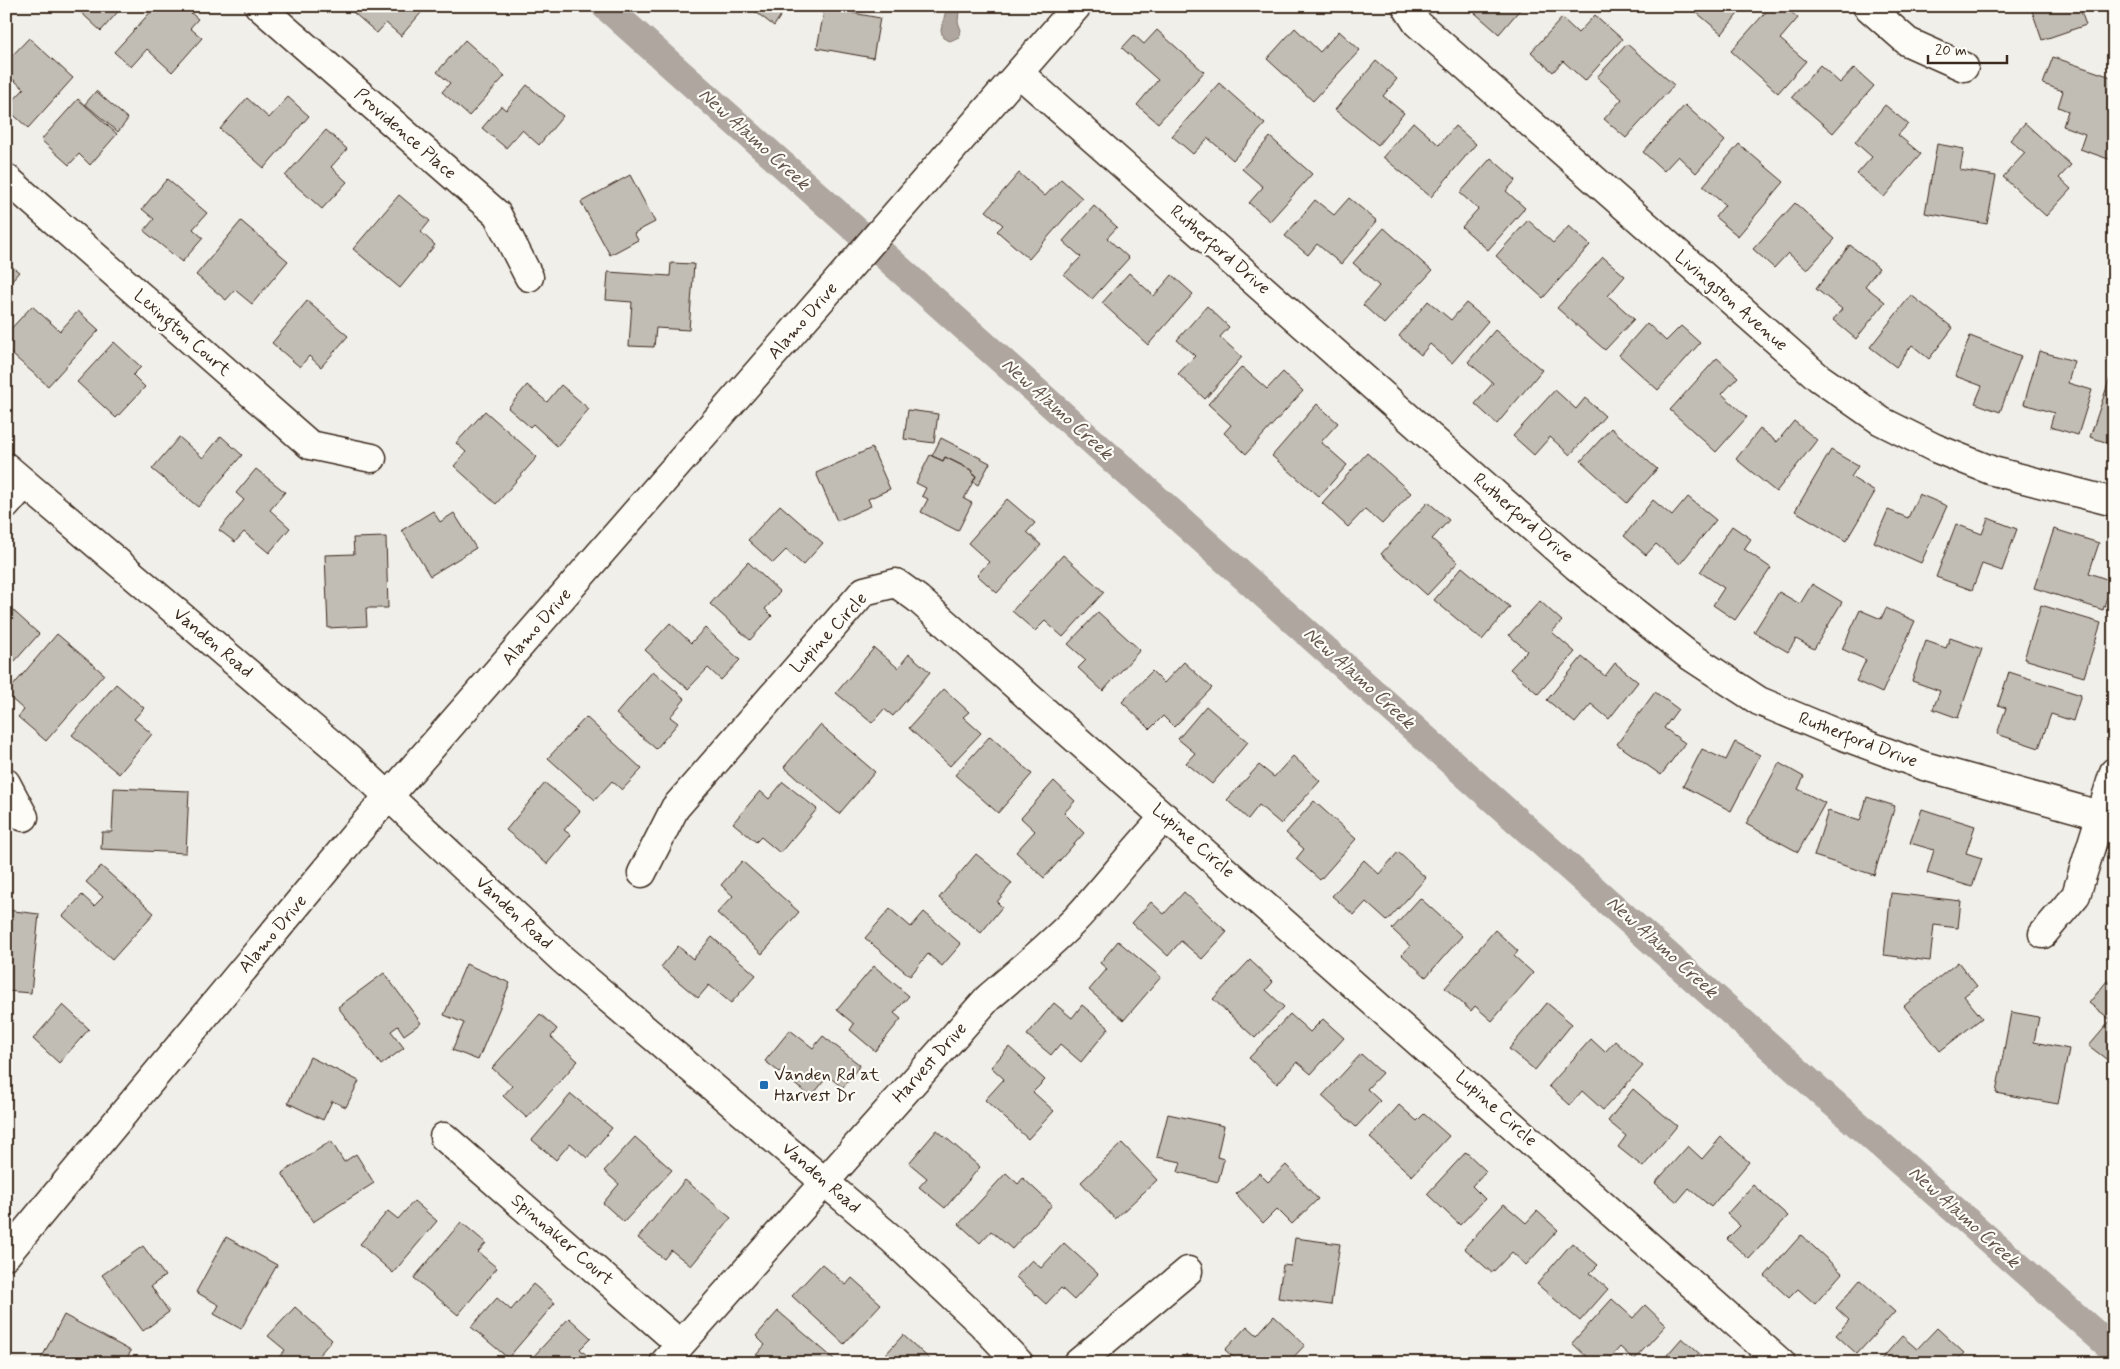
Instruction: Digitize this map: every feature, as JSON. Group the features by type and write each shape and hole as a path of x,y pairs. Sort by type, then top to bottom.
{"street":[{"name":"Providence Place","path":"258,6 497,214 529,277"},
{"name":"Alamo Drive","path":"6,1255 389,796 904,207 1077,6"},
{"name":"Livingston Avenue","path":"1406,6 1417,23 1818,377 1881,421 1935,448 1993,471 2114,502"},
{"path":"1867,6 1908,42 1964,67"},
{"name":"Rutherford Drive","path":"1019,73 1576,566 1687,654 1759,700 1838,734 1924,766 2108,817"},
{"name":"Lexington Court","path":"6,178 310,445 372,458"},
{"path":"6,505 16,475"},
{"name":"Vanden Road","path":"16,475 351,760 562,960 825,1181 907,1253 982,1324 1019,1363"},
{"name":"Lupine Circle","path":"642,873 675,808 864,591 896,583 918,598 1781,1363"},
{"path":"2043,934 2076,895 2108,817 2114,772"},
{"path":"6,783 24,817"},
{"name":"Harvest Drive","path":"672,1353 988,998 1037,956 1074,920 1138,844 1165,817"},
{"name":"Spinnaker Court","path":"444,1136 672,1353"},
{"path":"1078,1363 1188,1271"}],"shaded area":[{"path":"951,7 959,11 958,22 961,30 959,37 950,41 943,38 941,30 946,10"}],"building":[{"path":"74,6 123,6 101,31"},
{"path":"156,6 183,6 198,19 190,28 202,38 172,72 147,49 131,67 114,52"},
{"path":"346,6 427,6 401,36 386,23 377,33"},
{"path":"748,6 787,6 774,26"},
{"path":"825,6 854,6 853,13 880,18 873,58 817,48"},
{"path":"1467,6 1523,6 1499,34"},
{"path":"1689,6 1744,6 1722,34"},
{"path":"1771,6 1784,6 1798,18 1780,39 1806,61 1778,93 1731,51"},
{"path":"2035,6 2079,6 2086,25 2042,40 2031,8"},
{"path":"1595,15 1622,39 1585,81 1563,61 1553,72 1531,52 1562,18 1578,33"},
{"path":"1295,28 1320,52 1339,31 1360,50 1313,101 1267,59"},
{"path":"1157,30 1204,72 1158,123 1137,105 1158,80 1122,48 1134,35 1144,44"},
{"path":"29,38 73,78 28,128 6,108 24,89 6,73 6,62"},
{"path":"465,40 505,76 469,116 442,92 450,83 437,72"},
{"path":"1627,44 1674,85 1626,138 1604,119 1622,99 1597,77"},
{"path":"2053,57 2114,78 2114,99 2110,110 2114,111 2114,161 2080,149 2085,134 2063,126 2068,111 2058,107 2063,91 2043,84"},
{"path":"1376,61 1397,79 1383,96 1404,113 1378,145 1335,110"},
{"path":"1820,65 1840,83 1854,68 1874,86 1833,133 1792,97"},
{"path":"1219,83 1265,124 1233,160 1208,138 1193,154 1172,136"},
{"path":"527,85 563,116 539,145 522,130 506,148 482,128 501,106 506,110"},
{"path":"96,91 128,119 118,132 85,104"},
{"path":"288,97 309,116 264,168 220,129 247,98 269,118"},
{"path":"78,99 117,134 90,165 79,154 69,165 41,140"},
{"path":"1685,105 1725,141 1696,173 1678,156 1664,171 1643,152"},
{"path":"1885,105 1908,124 1898,135 1921,154 1884,197 1857,174 1872,157 1855,142"},
{"path":"1413,122 1439,145 1455,126 1476,144 1431,197 1383,157"},
{"path":"2025,123 2071,165 2059,178 2071,189 2046,216 2003,177 2025,153 2010,140"},
{"path":"326,130 347,149 331,167 347,182 322,209 285,176"},
{"path":"1270,137 1312,174 1270,221 1249,203 1263,187 1242,169"},
{"path":"1739,144 1784,182 1738,236 1715,217 1725,205 1703,186"},
{"path":"1937,144 1964,149 1960,170 1996,176 1987,224 1925,213"},
{"path":"1491,158 1516,180 1506,191 1525,208 1488,250 1462,227 1478,209 1460,193"},
{"path":"1019,173 1045,196 1061,179 1082,198 1029,259 997,231 1003,225 986,211"},
{"path":"630,175 655,222 634,233 638,240 610,255 581,202"},
{"path":"167,179 207,213 193,229 203,238 182,262 144,231 154,219 142,209"},
{"path":"399,195 430,221 421,232 435,245 400,288 353,249"},
{"path":"1349,198 1377,221 1341,264 1317,244 1308,255 1285,236 1315,200 1334,215"},
{"path":"1795,203 1835,239 1807,270 1788,253 1774,268 1753,249"},
{"path":"1094,206 1117,227 1107,238 1129,258 1092,299 1064,275 1081,257 1063,241"},
{"path":"1528,220 1553,243 1569,226 1590,245 1543,298 1496,256"},
{"path":"241,221 288,261 252,304 235,290 226,300 196,275"},
{"path":"1384,228 1432,271 1384,324 1363,305 1379,286 1353,263"},
{"path":"1850,245 1879,268 1865,286 1885,302 1856,339 1833,320 1842,309 1816,289"},
{"path":"1603,257 1625,276 1608,296 1634,319 1605,350 1557,308"},
{"path":"6,262 19,272 6,287"},
{"path":"671,263 694,264 689,330 656,328 654,347 629,346 632,302 606,300 608,272 670,276"},
{"path":"1129,273 1154,296 1172,275 1193,294 1148,345 1102,303"},
{"path":"1911,295 1953,328 1929,359 1912,345 1896,367 1870,347"},
{"path":"307,301 348,336 321,367 309,356 300,367 272,343"},
{"path":"1428,301 1451,320 1466,303 1488,321 1452,363 1430,344 1421,355 1399,336"},
{"path":"32,306 60,331 78,311 99,330 48,386 6,349 6,334"},
{"path":"1207,306 1229,327 1220,337 1242,357 1205,399 1178,374 1195,356 1177,340"},
{"path":"1647,323 1666,341 1681,326 1700,343 1658,390 1619,355"},
{"path":"1495,330 1542,370 1497,424 1475,404 1493,383 1468,362"},
{"path":"1970,336 2021,356 2000,412 1975,403 1982,386 1955,376"},
{"path":"114,342 141,367 133,375 145,387 116,418 77,382"},
{"path":"2039,351 2074,361 2068,383 2092,390 2078,435 2050,427 2054,413 2024,404"},
{"path":"1717,358 1738,377 1722,394 1747,417 1716,452 1670,410"},
{"path":"1242,367 1267,389 1283,372 1303,391 1246,454 1224,433 1231,425 1208,404"},
{"path":"2112,372 2114,372 2114,445 2090,437"},
{"path":"527,385 547,402 561,385 589,409 557,446 533,424 530,427 508,408"},
{"path":"1555,390 1576,409 1585,398 1605,416 1570,455 1550,437 1534,455 1513,436"},
{"path":"1317,404 1338,423 1321,442 1347,465 1319,497 1272,456"},
{"path":"908,410 938,414 934,443 904,439"},
{"path":"485,411 537,457 496,504 454,466 466,452 456,443"},
{"path":"1794,421 1817,440 1776,492 1736,459 1760,429 1777,442"},
{"path":"1611,428 1657,469 1627,503 1581,461"},
{"path":"221,436 242,455 198,507 152,469 179,437 203,458"},
{"path":"941,438 990,463 978,485 973,482 976,476 972,473 973,471 945,457 943,461 932,456"},
{"path":"872,448 890,489 868,499 871,506 837,521 816,473"},
{"path":"1831,450 1858,466 1851,477 1875,492 1846,541 1795,511"},
{"path":"1367,453 1411,493 1382,524 1365,509 1348,527 1322,503"},
{"path":"930,455 943,461 945,457 973,471 972,473 976,476 964,499 972,503 958,531 921,512 928,499 922,496 926,488 916,483"},
{"path":"256,469 285,492 270,510 290,528 269,553 244,532 235,542 219,530 244,500 236,493"},
{"path":"1919,494 1947,506 1921,563 1874,542 1888,510 1908,518"},
{"path":"1688,497 1716,520 1680,564 1656,544 1646,555 1624,536 1653,500 1672,516"},
{"path":"1007,499 1035,523 1027,532 1041,545 997,593 977,575 989,562 968,543"},
{"path":"1428,502 1449,520 1432,539 1458,562 1427,595 1381,554"},
{"path":"780,505 823,543 803,565 786,550 773,563 748,540"},
{"path":"433,511 440,522 454,513 476,548 430,576 402,530"},
{"path":"1988,518 2017,529 2002,571 1982,564 1972,590 1936,577 1956,524 1982,534"},
{"path":"1732,526 1751,539 1744,549 1771,568 1735,620 1713,605 1724,588 1700,572"},
{"path":"2054,529 2099,543 2089,573 2112,581 2103,610 2034,588"},
{"path":"386,537 388,608 366,608 367,626 328,628 325,555 354,554 353,538"},
{"path":"1063,555 1104,592 1063,637 1045,621 1035,631 1012,611"},
{"path":"748,562 780,592 765,609 772,616 750,640 710,604"},
{"path":"1462,567 1510,607 1482,640 1434,600"},
{"path":"1812,584 1842,602 1814,649 1796,639 1788,652 1754,632 1779,592 1800,604"},
{"path":"1540,601 1562,621 1552,632 1575,652 1538,694 1510,669 1527,651 1509,635"},
{"path":"6,604 39,634 6,671"},
{"path":"2041,605 2101,623 2084,677 2024,659"},
{"path":"1886,608 1915,621 1882,693 1856,681 1866,660 1842,649 1860,610 1881,619"},
{"path":"1098,612 1140,650 1103,691 1078,668 1086,660 1068,644"},
{"path":"670,623 691,643 705,628 740,660 721,680 708,668 688,689 645,650"},
{"path":"57,634 104,674 46,741 18,717 24,710 6,694"},
{"path":"1950,638 1982,649 1958,718 1933,709 1940,691 1912,681 1926,641 1946,648"},
{"path":"874,648 898,668 909,654 930,672 893,716 884,709 872,723 836,693"},
{"path":"1582,657 1605,676 1615,663 1638,682 1609,719 1591,704 1575,723 1547,700"},
{"path":"1184,662 1212,688 1174,727 1163,716 1150,729 1122,702 1152,671 1164,683"},
{"path":"653,671 685,699 670,717 678,723 656,749 616,714"},
{"path":"2009,672 2081,695 2073,721 2051,714 2039,748 1997,734 2006,708 1998,705"},
{"path":"116,684 144,708 134,719 152,734 119,774 72,735"},
{"path":"944,689 969,712 963,717 981,733 950,766 909,728"},
{"path":"1655,692 1678,709 1664,728 1685,743 1661,775 1617,744"},
{"path":"1206,706 1248,742 1212,784 1186,763 1195,753 1178,739"},
{"path":"586,717 642,769 622,790 612,781 595,800 548,758"},
{"path":"820,725 875,772 839,814 784,767"},
{"path":"990,736 1032,774 998,813 955,775"},
{"path":"1735,742 1760,755 1731,811 1683,786 1702,749 1726,760"},
{"path":"1293,756 1320,781 1281,824 1259,805 1248,819 1227,800 1259,765 1274,777"},
{"path":"1779,763 1804,777 1798,789 1825,803 1798,852 1746,824"},
{"path":"1054,781 1075,801 1064,813 1084,833 1044,878 1016,852 1035,831 1021,818"},
{"path":"783,782 817,809 780,853 761,837 756,842 733,823 760,791 769,799"},
{"path":"545,783 580,811 564,830 571,835 547,864 506,830"},
{"path":"114,788 189,791 186,853 101,849 102,832 112,832"},
{"path":"1867,797 1895,806 1874,875 1814,856 1828,811 1860,821"},
{"path":"1314,801 1356,839 1320,880 1296,859 1304,849 1286,833"},
{"path":"1922,809 1975,826 1966,853 1982,858 1972,887 1927,873 1934,850 1910,843"},
{"path":"1398,852 1426,878 1387,921 1366,902 1354,915 1332,896 1364,860 1379,874"},
{"path":"976,854 1012,883 997,902 1002,907 981,933 939,898"},
{"path":"742,861 799,912 762,954 717,913 733,896 721,885"},
{"path":"101,866 154,913 112,960 63,916 82,895 94,906 103,897 86,882"},
{"path":"1184,892 1227,932 1202,959 1181,941 1168,956 1132,923 1151,902 1164,914"},
{"path":"1891,893 1961,901 1958,928 1934,925 1930,961 1884,955"},
{"path":"1420,898 1462,936 1426,977 1402,955 1410,946 1392,929"},
{"path":"890,909 911,927 924,912 961,944 942,966 928,954 910,976 865,938"},
{"path":"6,910 39,914 31,993 6,991"},
{"path":"1495,930 1518,951 1514,956 1533,973 1492,1021 1475,1006 1471,1011 1445,988"},
{"path":"712,937 756,975 731,1003 709,985 698,998 661,967 678,946 693,959"},
{"path":"1118,941 1161,977 1124,1020 1089,990 1107,969 1100,963"},
{"path":"1250,960 1273,982 1266,990 1284,1007 1255,1038 1213,999"},
{"path":"1958,962 1977,986 1964,996 1982,1018 1940,1051 1904,1006"},
{"path":"466,964 510,983 478,1060 452,1050 464,1023 444,1015"},
{"path":"874,966 909,996 894,1013 901,1019 875,1051 850,1030 854,1024 837,1010"},
{"path":"384,973 421,1023 404,1035 398,1026 391,1031 404,1048 381,1065 338,1007"},
{"path":"2107,981 2114,986 2114,1065 2089,1046 2111,1020 2089,1003"},
{"path":"1054,1003 1072,1018 1082,1005 1109,1028 1081,1062 1060,1044 1051,1055 1027,1035"},
{"path":"1547,1003 1572,1024 1535,1070 1509,1049"},
{"path":"63,1005 89,1029 59,1063 33,1039"},
{"path":"2011,1012 2039,1017 2034,1042 2069,1049 2058,1104 1996,1093"},
{"path":"540,1014 557,1029 551,1037 578,1061 527,1118 503,1096 512,1086 492,1068"},
{"path":"1290,1014 1310,1032 1323,1019 1344,1038 1311,1074 1297,1062 1277,1084 1249,1058"},
{"path":"790,1030 813,1048 823,1036 860,1065 843,1088 828,1076 811,1097 765,1061"},
{"path":"1591,1039 1605,1052 1615,1041 1643,1066 1603,1110 1582,1091 1570,1105 1549,1086"},
{"path":"1009,1047 1045,1080 1033,1092 1054,1111 1028,1139 985,1100 1004,1079 991,1067"},
{"path":"1361,1054 1382,1073 1367,1089 1380,1101 1356,1127 1322,1096"},
{"path":"310,1057 359,1081 346,1107 332,1101 323,1120 288,1103"},
{"path":"1633,1089 1677,1126 1643,1167 1618,1147 1626,1136 1608,1121"},
{"path":"571,1094 612,1128 587,1158 570,1143 556,1160 532,1140"},
{"path":"1399,1105 1417,1121 1424,1114 1449,1136 1412,1176 1370,1138"},
{"path":"1168,1114 1224,1126 1217,1157 1224,1159 1218,1182 1178,1172 1181,1162 1157,1157"},
{"path":"937,1130 980,1167 945,1208 919,1187 927,1178 909,1163"},
{"path":"635,1137 672,1170 624,1222 603,1203 619,1184 604,1171"},
{"path":"1721,1137 1749,1162 1711,1207 1689,1188 1677,1202 1655,1183 1688,1146 1702,1159"},
{"path":"331,1141 344,1162 356,1154 374,1183 313,1222 282,1173"},
{"path":"1122,1143 1157,1180 1115,1219 1081,1182"},
{"path":"1466,1152 1486,1171 1472,1186 1485,1199 1460,1225 1427,1194"},
{"path":"1286,1165 1318,1199 1292,1224 1277,1209 1263,1223 1236,1194 1259,1173 1268,1182"},
{"path":"1006,1173 1018,1184 1023,1178 1052,1205 1012,1249 991,1231 980,1243 959,1224"},
{"path":"685,1180 731,1218 691,1266 671,1250 664,1259 638,1238"},
{"path":"1753,1185 1788,1216 1749,1259 1727,1239 1740,1226 1727,1214"},
{"path":"414,1201 437,1221 393,1273 360,1244 388,1211 398,1219"},
{"path":"1504,1204 1526,1223 1537,1211 1558,1230 1526,1265 1512,1252 1492,1273 1464,1248"},
{"path":"461,1222 486,1243 478,1252 497,1268 458,1315 414,1278"},
{"path":"1801,1235 1842,1273 1815,1304 1798,1289 1789,1298 1765,1276"},
{"path":"226,1237 277,1265 241,1329 214,1314 219,1305 196,1292"},
{"path":"1295,1238 1340,1244 1331,1305 1278,1298 1283,1265 1291,1266"},
{"path":"1064,1243 1098,1274 1074,1300 1061,1288 1046,1304 1016,1277 1032,1260 1041,1268"},
{"path":"1572,1243 1598,1265 1590,1273 1608,1289 1580,1321 1537,1284"},
{"path":"143,1246 165,1276 151,1286 169,1312 143,1331 102,1275"},
{"path":"822,1264 846,1285 852,1278 881,1304 844,1344 792,1296"},
{"path":"1860,1280 1895,1312 1857,1354 1836,1335 1849,1320 1836,1308"},
{"path":"533,1284 555,1303 508,1358 471,1327 497,1298 511,1310"},
{"path":"1612,1299 1633,1318 1645,1305 1666,1325 1634,1360 1620,1347 1606,1363 1593,1363 1572,1343"},
{"path":"295,1307 332,1340 312,1363 274,1363 285,1350 268,1336"},
{"path":"778,1311 834,1359 831,1363 749,1363 765,1345 756,1336"},
{"path":"64,1315 131,1351 124,1363 39,1363"},
{"path":"1274,1316 1305,1345 1288,1363 1240,1363 1225,1350 1247,1326 1257,1335"},
{"path":"569,1318 591,1338 580,1349 595,1363 537,1363 532,1358"},
{"path":"1937,1328 1964,1353 1955,1363 1878,1363 1902,1336 1917,1349"},
{"path":"903,1335 934,1363 878,1363"},
{"path":"1682,1338 1702,1356 1696,1363 1660,1363"},
{"path":"1187,1354 1194,1363 1176,1363"}],"waterway":[{"name":"New Alamo Creek","path":"605,6 1831,1101 2114,1350"}],"place":[{"name":"Vanden Rd at Harvest Dr","path":"764,1085"}]}
